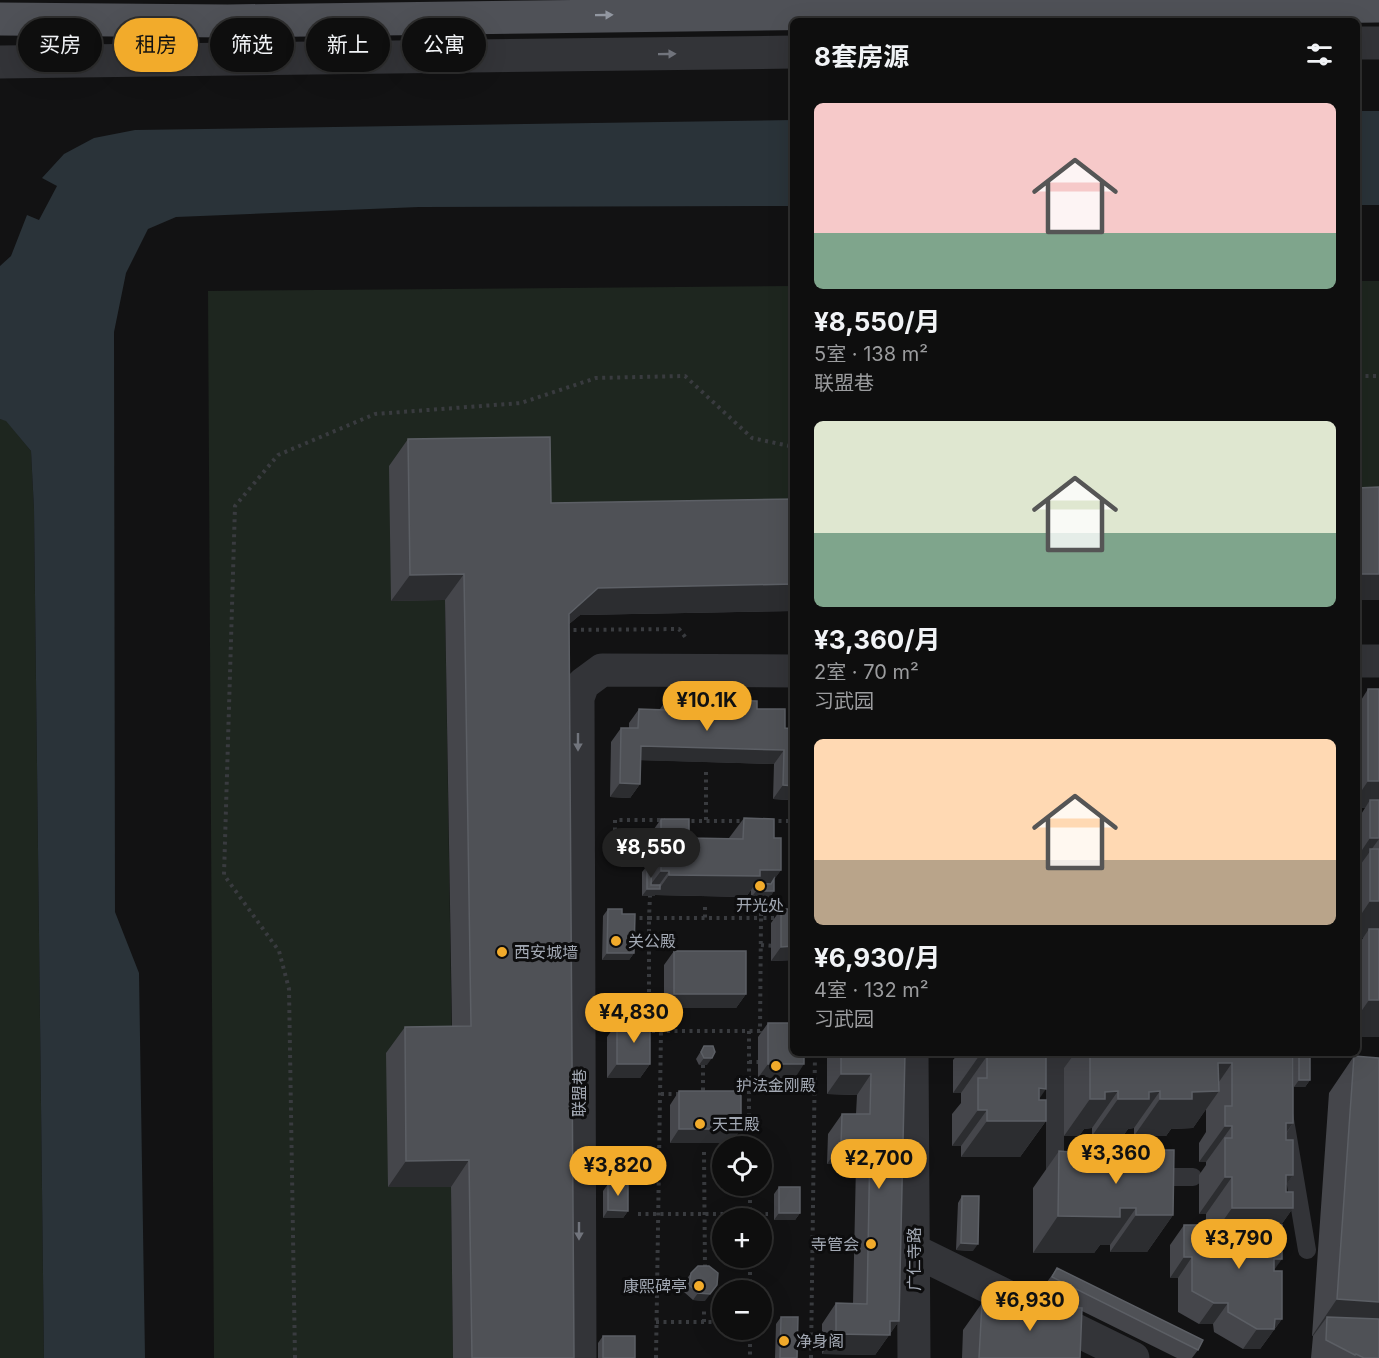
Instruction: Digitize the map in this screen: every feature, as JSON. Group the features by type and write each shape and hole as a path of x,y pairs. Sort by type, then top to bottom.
{"main road":[{"path":"432,18 1379,6"},
{"path":"0,19 227,21 402,18"}],"street":[{"path":"486,42 518,56"},
{"path":"1360,43 1379,42"},
{"path":"0,62 790,52"},
{"path":"1360,661 1379,661"},
{"name":"联盟巷","path":"580,1358 578,698 583,684 602,670 790,670"},
{"name":"广仁寺路","path":"912,1056 914,1358"},
{"path":"915,1251 1133,1358"}],"lane":[{"path":"1078,1177 1054,1177 1055,1057 1113,1060"},
{"path":"1281,1096 1307,1250"},
{"path":"1135,1177 1193,1177"}],"path":[{"path":"295,1358 289,989 279,951 224,875 235,506 278,455 375,414 521,403 596,378 685,376 752,438 790,446"},
{"path":"1360,376 1379,376"},
{"path":"556,630 679,629 686,639"},
{"path":"706,772 706,821"},
{"path":"604,820 672,820"},
{"path":"615,820 615,841"},
{"path":"683,820 749,821"},
{"path":"760,821 790,821"},
{"path":"650,896 649,1031 760,1031 761,898"},
{"path":"705,907 705,918"},
{"path":"626,918 782,918"},
{"path":"642,945 649,945"},
{"path":"761,945 774,946"},
{"path":"656,1358 662,1031"},
{"path":"749,1031 749,1136"},
{"path":"811,1358 815,1056"},
{"path":"654,1062 661,1062"},
{"path":"749,1062 758,1062"},
{"path":"703,1065 703,1094"},
{"path":"692,1094 715,1093"},
{"path":"738,1093 749,1093"},
{"path":"661,1094 682,1094"},
{"path":"704,1152 705,1269"},
{"path":"638,1214 712,1214"},
{"path":"704,1311 704,1322"},
{"path":"656,1322 712,1322"},
{"path":"750,1340 750,1358"}],"shaded area":[{"path":"1360,111 1379,111 1379,205 1360,205"},
{"path":"790,120 790,206 419,207 176,217 148,229 126,273 114,332 115,912 139,973 145,1358 44,1358 34,509 31,451 6,421 0,419 0,266 11,256 27,215 39,220 57,186 42,178 64,154 94,138 135,130"},
{"path":"1360,281 1379,281 1379,514 1360,514"},
{"path":"790,286 790,526 391,601 445,600 452,1052 453,1358 214,1358 208,291"},
{"path":"0,419 6,420 31,451 34,509 44,1358 0,1358"}],"building":[{"name":"西安城墙","path":"550,437 551,503 790,499 790,584 598,588 569,614 574,1358 472,1358 469,1160 406,1161 405,1027 471,1026 464,574 410,575 408,439"},
{"path":"1379,487 1379,574 1360,574 1360,488"},
{"path":"1368,689 1379,689 1379,781 1368,781"},
{"path":"667,699 757,701 757,709 785,709 785,728 790,729 790,786 783,785 784,750 641,746 640,784 620,783 621,728 638,728 639,709 667,710"},
{"path":"1370,800 1379,800 1379,838 1370,838"},
{"path":"744,818 774,819 774,838 781,838 781,870 760,870 760,876 669,875 669,871 661,871 661,819 689,819 689,838 743,839"},
{"path":"1370,849 1379,849 1379,901 1370,901"},
{"path":"647,865 652,865 651,885 660,885 660,889 647,889"},
{"path":"774,879 774,891 756,891 756,883 771,884"},
{"name":"关公殿","path":"608,909 622,909 622,914 635,914 634,953 607,953"},
{"path":"781,909 790,909 790,946 781,947"},
{"path":"1369,929 1379,929 1379,1000 1369,1000"},
{"path":"674,951 746,951 746,994 674,994"},
{"path":"617,1023 650,1023 650,1064 617,1064"},
{"path":"768,1023 790,1023 790,1056 804,1056 804,1064 768,1064"},
{"path":"704,1046 713,1046 715,1052 712,1058 704,1058 701,1052"},
{"path":"841,1056 905,1056 899,1321 890,1321 890,1335 836,1334 836,1303 867,1304 870,1144 841,1144 842,1114 870,1114 871,1074 841,1074"},
{"path":"987,1056 1046,1056 1046,1089 1039,1088 1039,1100 1046,1100 1046,1121 987,1121 987,1110 978,1110 978,1078 987,1078"},
{"path":"1090,1056 1293,1056 1293,1123 1286,1123 1286,1140 1293,1140 1293,1175 1286,1175 1286,1192 1293,1192 1293,1208 1232,1208 1232,1177 1225,1177 1225,1138 1232,1138 1232,1126 1225,1126 1225,1106 1232,1106 1232,1063 1218,1063 1219,1091 1192,1092 1192,1099 1160,1099 1160,1091 1149,1092 1149,1099 1118,1099 1118,1091 1105,1092 1105,1099 1090,1099"},
{"path":"1299,1056 1310,1056 1310,1080 1299,1080"},
{"path":"1354,1056 1379,1058 1379,1302 1337,1299"},
{"path":"679,1091 741,1091 741,1129 679,1129"},
{"path":"1157,1150 1174,1150 1173,1215 1136,1215 1136,1208 1120,1208 1120,1217 1058,1216 1059,1151 1070,1152 1070,1159 1103,1159 1103,1151 1136,1152 1136,1158 1157,1159"},
{"path":"608,1184 628,1184 628,1211 608,1210"},
{"path":"779,1187 800,1187 800,1213 779,1213"},
{"path":"962,1196 979,1196 978,1244 961,1243"},
{"path":"1184,1225 1208,1225 1208,1231 1221,1231 1221,1225 1282,1225 1282,1259 1274,1259 1274,1271 1282,1271 1282,1319 1275,1319 1274,1329 1257,1329 1228,1312 1228,1303 1214,1303 1192,1291 1192,1257 1184,1257"},
{"name":"康熙碑亭","path":"698,1266 709,1266 718,1273 717,1280 712,1280 710,1294 698,1293 689,1285 691,1273"},
{"path":"1057,1268 1203,1340 1198,1350 1052,1277"},
{"path":"982,1303 1082,1308 1080,1358 979,1358"},
{"path":"781,1317 798,1317 797,1358 780,1358"},
{"path":"1327,1317 1379,1319 1379,1358 1364,1358 1355,1355 1326,1340"},
{"path":"603,1336 635,1336 635,1358 603,1358"}],"place":[{"name":"开光处","path":"760,886"},
{"name":"关公殿","path":"616,941"},
{"name":"西安城墙","path":"502,952"},
{"name":"护法金刚殿","path":"776,1066"},
{"name":"天王殿","path":"700,1124"},
{"name":"寺管会","path":"871,1244"},
{"name":"康熙碑亭","path":"699,1286"},
{"name":"净身阁","path":"784,1341"}]}
